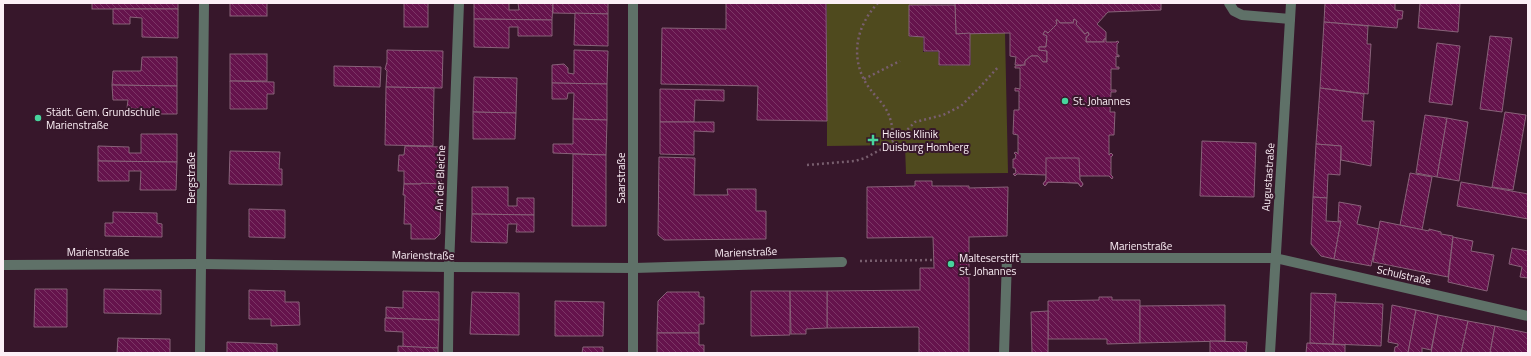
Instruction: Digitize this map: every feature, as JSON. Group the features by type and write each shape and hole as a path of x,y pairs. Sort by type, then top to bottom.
{"street":[{"name":"Bergstraße","path":"200,353 204,3"},
{"name":"An der Bleiche","path":"448,353 449,267 458,3"},
{"name":"Saarstraße","path":"633,353 634,3"},
{"path":"1229,3 1234,11 1242,16 1290,19"},
{"name":"Augustastraße","path":"1270,353 1291,3"},
{"name":"Marienstraße","path":"1004,353 1007,258 1275,258"},
{"name":"Schulstraße","path":"1275,258 1528,316"},
{"name":"Marienstraße","path":"3,265 202,264 634,268 842,262"}],"path":[{"path":"878,3 868,13 861,28 856,46 859,67 864,80 888,113 894,141"},
{"path":"864,80 900,61"},
{"path":"807,165 855,161 865,158 894,141 915,122 943,115 961,106 999,66"},
{"path":"842,262 934,260"}],"shaded area":[{"path":"827,3 955,3 909,5 909,37 923,37 923,52 938,52 939,66 971,65 970,34 1005,33 1008,173 906,174 905,145 827,146"}],"building":[{"path":"92,3 178,3 178,9 92,9"},
{"path":"230,3 267,3 267,16 230,16"},
{"path":"404,3 428,3 428,27 404,27"},
{"path":"474,3 509,3 509,10 519,10 518,3 553,3 552,20 474,19"},
{"path":"553,3 608,3 608,14 553,13"},
{"path":"726,3 826,3 827,121 757,120 758,86 661,84 662,28 726,29"},
{"path":"955,3 1161,3 1161,10 1108,12 1097,24 1106,32 1106,39 1104,39 1104,42 1086,42 1086,37 1089,35 1088,32 1085,34 1076,24 1077,21 1074,19 1073,23 1060,23 1056,20 1057,24 1048,33 1045,31 1043,34 1047,36 1046,47 1039,47 1039,50 1047,51 1047,62 1043,62 1038,56 1031,56 1025,61 1025,65 1015,65 1016,57 1010,56 1010,33 956,34"},
{"path":"1325,3 1395,3 1395,10 1403,11 1402,19 1398,19 1397,28 1324,22"},
{"path":"1420,3 1460,3 1458,32 1418,28"},
{"path":"909,5 955,5 956,34 970,33 970,65 939,65 939,51 924,51 924,37 909,36"},
{"path":"113,9 178,9 178,38 142,37 142,18 130,17 130,24 113,24"},
{"path":"575,13 608,14 608,46 574,45"},
{"path":"474,19 552,20 552,36 518,36 518,27 509,27 509,48 474,47"},
{"name":"St. Johannes","path":"1074,19 1077,21 1076,24 1085,34 1088,32 1089,35 1086,37 1086,42 1104,42 1104,39 1106,39 1106,42 1119,42 1117,44 1117,55 1119,55 1119,57 1116,56 1116,67 1119,67 1119,69 1111,69 1111,90 1116,90 1116,92 1111,92 1110,112 1115,112 1114,135 1109,135 1109,155 1111,153 1113,155 1111,157 1111,175 1113,177 1112,179 1109,176 1079,176 1083,184 1081,187 1078,183 1048,182 1045,186 1043,184 1046,180 1046,175 1017,174 1015,176 1013,174 1016,173 1015,168 1013,168 1013,159 1015,159 1016,155 1014,153 1016,152 1018,154 1018,135 1013,134 1014,110 1019,110 1019,91 1015,91 1015,88 1020,89 1020,68 1015,68 1015,66 1025,65 1025,61 1031,56 1038,56 1043,62 1047,62 1047,51 1039,50 1039,47 1046,47 1047,36 1043,34 1045,31 1048,33 1057,24 1056,20 1060,23 1073,23"},
{"path":"1324,22 1368,26 1367,44 1371,44 1368,94 1320,88"},
{"path":"1490,36 1512,38 1502,112 1480,109"},
{"path":"1437,43 1460,46 1452,105 1429,102"},
{"path":"387,50 443,51 442,88 386,87 387,71 385,69 387,62"},
{"path":"574,50 608,51 607,84 552,83 552,65 564,64 568,68 568,73 574,74"},
{"path":"230,54 267,54 267,81 230,81"},
{"path":"142,57 177,57 177,86 112,85 113,71 141,71"},
{"path":"334,66 381,67 380,87 334,86"},
{"path":"474,77 517,78 516,113 473,112"},
{"path":"230,81 274,82 274,94 267,94 267,109 230,109"},
{"path":"552,83 607,84 607,120 573,119 574,93 568,93 567,99 552,99"},
{"path":"112,85 177,86 177,114 141,114 142,109 127,108 128,100 113,100"},
{"path":"386,87 434,88 433,146 385,145"},
{"path":"1320,88 1364,94 1362,121 1374,121 1371,166 1341,160 1341,146 1316,144"},
{"path":"660,89 724,90 724,101 695,100 694,122 660,122"},
{"path":"473,112 516,113 515,139 473,139"},
{"path":"1505,112 1526,115 1513,190 1492,187"},
{"path":"1425,115 1447,118 1437,177 1416,173"},
{"path":"1447,118 1468,122 1459,181 1437,177"},
{"path":"573,119 607,120 606,155 553,153 553,144 573,144"},
{"path":"660,122 714,122 714,132 694,131 694,155 660,154"},
{"path":"141,134 177,134 177,162 98,161 98,146 129,147 129,153 141,153"},
{"path":"1202,141 1256,143 1254,197 1200,196"},
{"path":"1316,144 1341,146 1340,175 1328,174 1327,198 1313,197"},
{"path":"405,146 442,147 441,184 404,184 404,171 398,171 399,155 404,155"},
{"path":"230,151 280,152 279,169 282,169 282,185 229,184"},
{"path":"573,154 606,155 606,226 572,226"},
{"path":"659,157 695,158 694,195 728,195 727,189 756,189 756,211 766,211 766,239 664,240 658,235"},
{"path":"1046,158 1079,158 1080,180 1083,184 1081,187 1078,183 1048,182 1045,186 1043,184 1046,180"},
{"path":"98,161 177,162 176,190 140,190 141,171 129,171 129,181 98,181"},
{"path":"1410,173 1432,177 1422,230 1400,225"},
{"name":"Malteserstift St. Johannes","path":"915,181 932,181 932,186 969,186 969,188 1008,187 1007,236 969,237 969,353 919,353 918,327 827,328 827,291 920,290 920,268 934,268 933,237 867,238 867,187 915,186"},
{"path":"1461,182 1528,194 1528,219 1457,206"},
{"path":"404,184 441,184 440,234 435,239 411,239 411,224 404,224"},
{"path":"472,187 508,187 508,206 517,206 517,198 534,198 534,215 472,214"},
{"path":"1313,197 1327,198 1326,221 1341,222 1334,259 1321,256 1311,244"},
{"path":"1339,202 1361,206 1357,224 1379,229 1371,266 1334,259 1341,221 1338,221"},
{"path":"249,209 285,210 285,238 249,237"},
{"path":"113,212 157,213 157,223 162,224 162,237 105,236 105,223 113,223"},
{"path":"472,214 534,215 534,232 516,232 517,224 508,224 507,243 471,242"},
{"path":"1380,221 1429,231 1429,229 1441,232 1441,234 1453,236 1448,277 1373,262"},
{"path":"1453,237 1473,241 1471,251 1494,255 1487,291 1448,282"},
{"path":"1512,248 1528,251 1528,278 1520,277 1522,267 1509,264"},
{"path":"35,289 67,289 67,327 34,327"},
{"path":"104,289 161,290 161,314 104,313"},
{"path":"249,290 285,291 285,302 299,302 300,325 271,326 271,319 249,319"},
{"path":"403,291 439,292 439,320 386,318 386,307 403,308"},
{"path":"751,291 790,291 790,335 751,336"},
{"path":"790,291 827,291 827,328 806,329 806,334 791,334"},
{"path":"472,292 519,293 519,335 470,334"},
{"path":"667,292 699,292 699,297 704,297 704,324 699,324 699,333 657,333 658,301"},
{"path":"1311,293 1336,294 1333,344 1310,343"},
{"path":"1099,297 1112,297 1112,300 1140,300 1140,343 1107,344 1107,339 1048,339 1048,301 1099,300"},
{"path":"555,301 604,302 603,336 555,336"},
{"path":"1335,302 1383,304 1381,346 1333,344"},
{"path":"1225,305 1225,341 1140,343 1140,306"},
{"path":"1392,305 1416,310 1408,353 1394,353 1395,347 1398,346 1398,344 1388,342"},
{"path":"1416,310 1438,315 1431,350 1422,348 1422,353 1408,353"},
{"path":"1048,311 1048,353 1032,353 1031,312"},
{"path":"1438,315 1468,321 1461,353 1431,353"},
{"path":"385,318 439,320 438,348 403,347 403,332 385,331"},
{"path":"1468,321 1495,326 1490,353 1461,353"},
{"path":"1495,326 1528,333 1528,353 1490,353"},
{"path":"657,333 699,333 699,345 704,345 704,353 657,353"},
{"path":"118,338 170,339 170,353 117,353"},
{"path":"1210,341 1247,342 1246,353 1210,353"},
{"path":"227,342 277,344 277,353 227,353"},
{"path":"1307,343 1345,345 1345,353 1306,353"},
{"path":"398,346 438,348 438,353 398,353"},
{"path":"583,347 603,347 603,353 582,353"}],"place":[{"name":"St. Johannes","path":"1065,101"},
{"name":"Städt. Gem. Grundschule Marienstraße","path":"38,118"},
{"name":"Helios Klinik Duisburg Homberg","path":"873,140"},
{"name":"Malteserstift St. Johannes","path":"951,264"}]}
